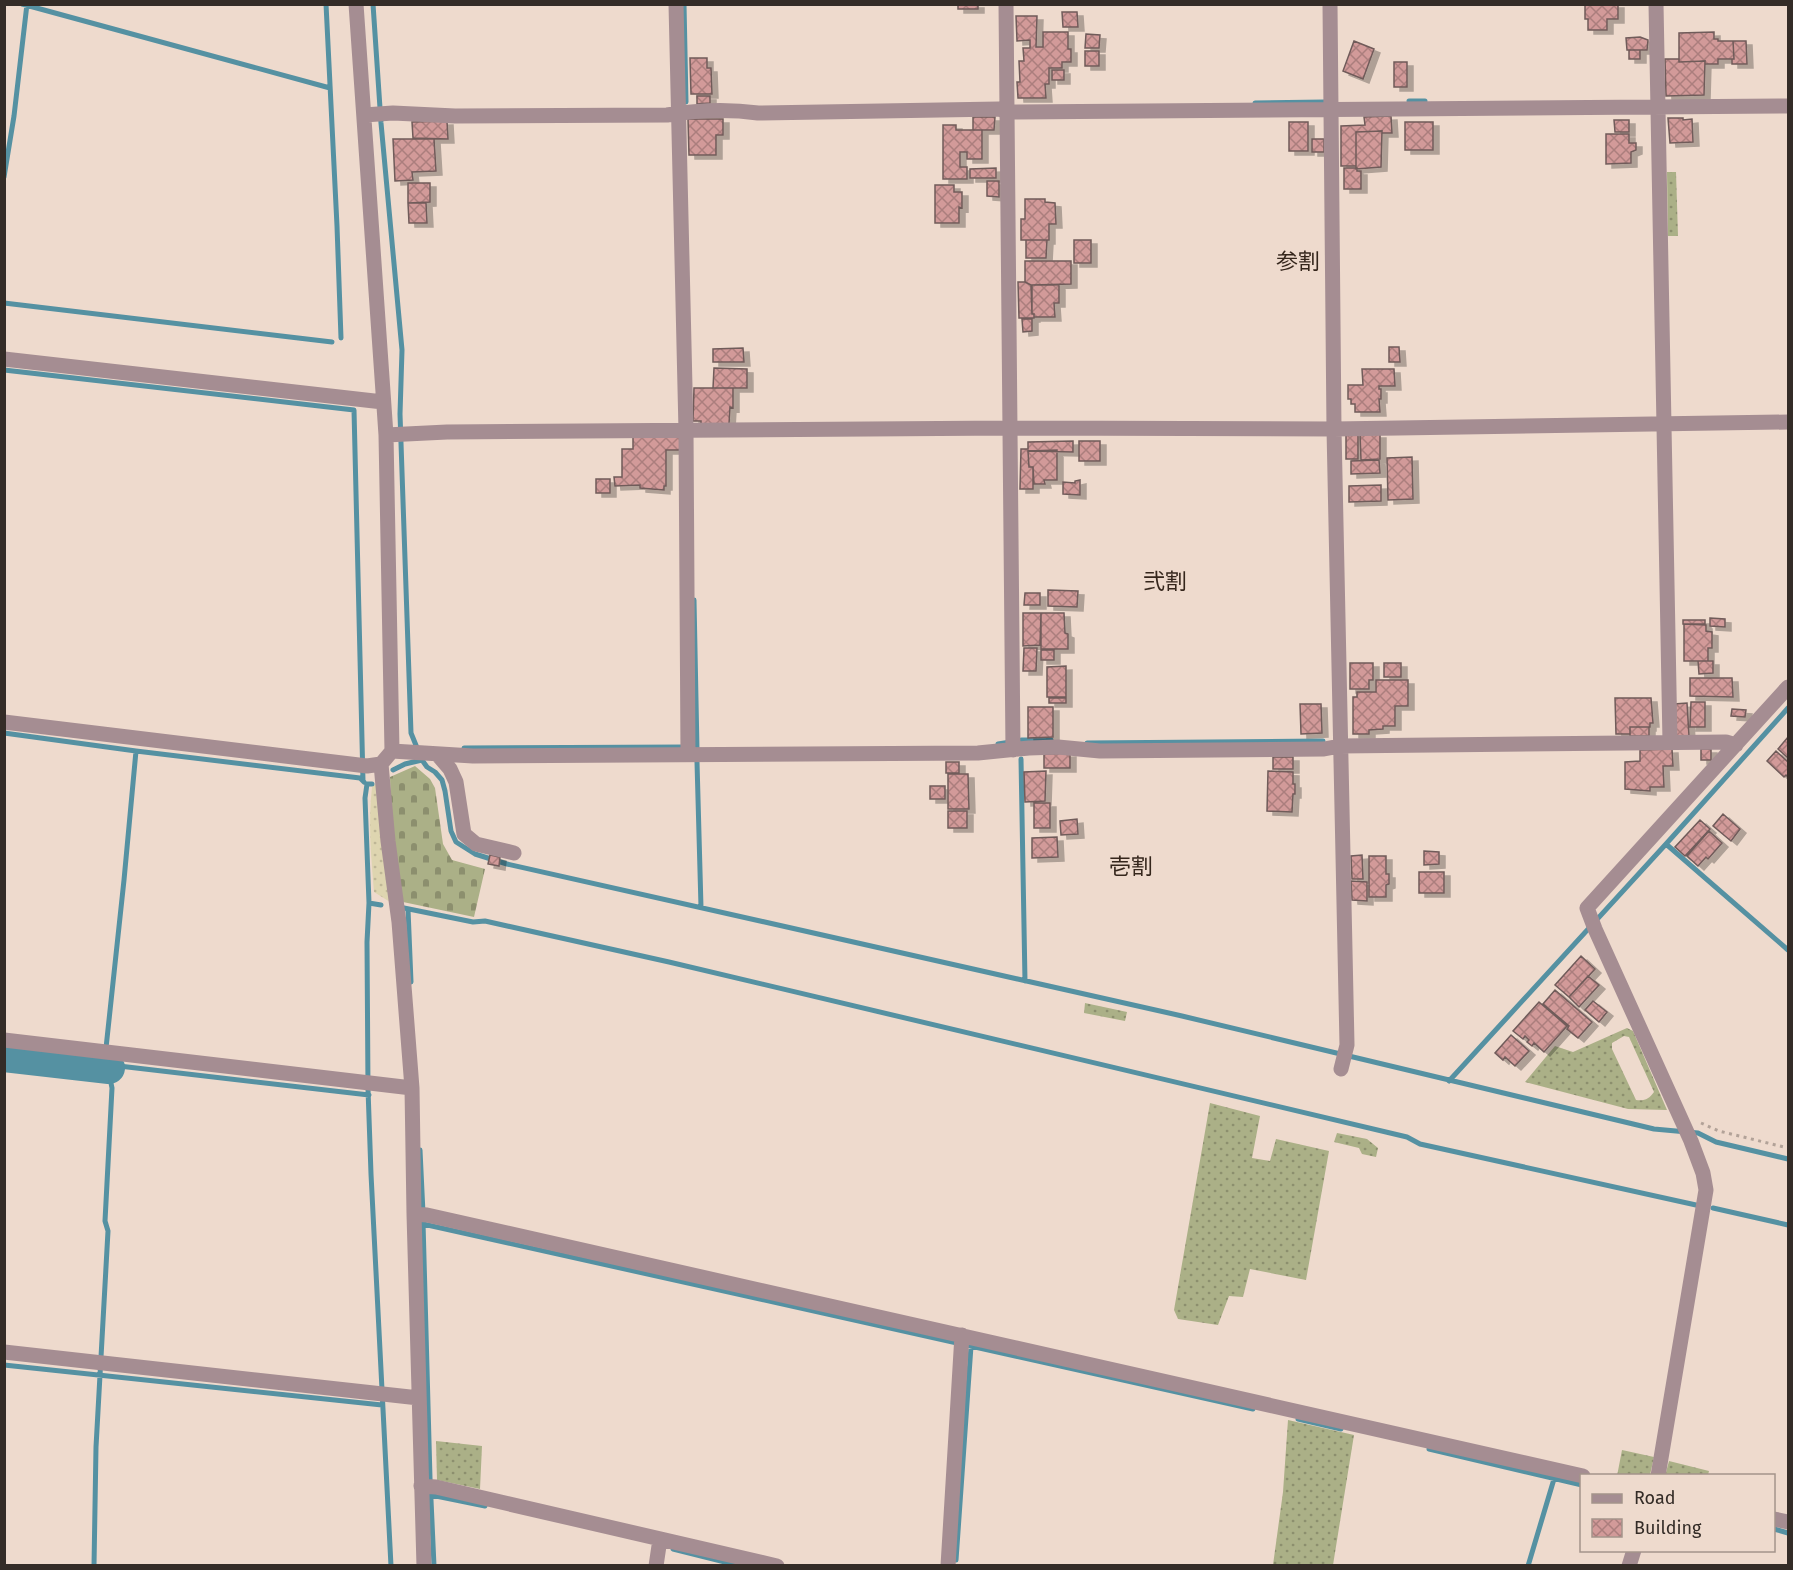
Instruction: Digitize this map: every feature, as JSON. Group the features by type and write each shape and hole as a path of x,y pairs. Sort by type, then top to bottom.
{"street":[{"path":"356,4 375,114 379,323 383,402 396,434 392,751"},
{"path":"676,4 683,112 688,749"},
{"path":"1006,4 1013,743"},
{"path":"1330,4 1340,429 1343,1060"},
{"path":"1656,4 1666,422 1670,738"},
{"path":"375,114 521,117 667,115 683,112 736,110 758,113 1323,110 1332,108 1658,103 1788,106"},
{"path":"4,359 383,402"},
{"path":"396,434 1010,428 1340,429 1666,422 1788,422"},
{"path":"1658,1474 1706,1190 1703,1173 1691,1141 1587,908 1788,687"},
{"path":"4,722 369,765 392,751 473,756 688,749 943,753 1013,743 1029,748 1058,747 1100,751 1324,748 1670,738 1726,742 1736,745"},
{"path":"433,754 450,769 456,782 464,834 476,844 514,853"},
{"path":"369,765 387,841 399,922 412,1089 419,1214 419,1398 428,1486 424,1566"},
{"path":"4,1040 412,1089"},
{"path":"419,1214 961,1341 1580,1475"},
{"path":"948,1566 961,1341"},
{"path":"4,1352 419,1398"},
{"path":"428,1486 777,1566"},
{"path":"656,1566 660,1539"}],"path":[{"path":"1682,1121 1692,1119 1719,1131 1788,1148"}],"green space":[{"path":"1667,172 1676,172 1678,236 1668,236"},
{"path":"415,766 430,779 435,788 443,844 452,860 485,869 474,917 403,902 392,837 390,777"},
{"path":"1085,1003 1127,1012 1125,1021 1084,1013"},
{"path":"1627,1028 1633,1031 1667,1110 1628,1109 1525,1082 1555,1046 1573,1052","holes":["1624,1036 1629,1037 1654,1092 1644,1100 1636,1100 1612,1049 1612,1043"]},
{"path":"1210,1103 1260,1116 1252,1158 1270,1161 1276,1139 1329,1151 1306,1280 1250,1269 1243,1297 1229,1296 1218,1325 1178,1319 1174,1310"},
{"path":"1337,1133 1367,1139 1378,1148 1376,1157 1362,1154 1359,1148 1334,1142"},
{"path":"1288,1420 1354,1435 1333,1565 1273,1565 1283,1492"},
{"path":"436,1441 482,1446 480,1489 437,1480"},
{"path":"1622,1450 1654,1457 1650,1474 1617,1474"},
{"path":"1669,1461 1709,1471 1708,1474 1666,1474"}],"sand":[{"path":"378,782 390,902 374,892 370,813 372,787"}],"building":[{"path":"958,4 978,4 978,9 958,9"},
{"path":"1585,4 1618,4 1618,19 1607,19 1607,30 1588,30"},
{"path":"1062,12 1077,12 1078,27 1063,27"},
{"path":"1016,16 1037,16 1036,47 1043,47 1043,32 1068,32 1071,62 1062,62 1062,68 1049,68 1049,84 1045,84 1046,98 1018,98 1019,61 1024,61 1023,48 1030,48 1030,40 1017,41"},
{"path":"1714,32 1714,39 1718,41 1733,41 1734,59 1718,59 1718,64 1705,64 1705,61 1679,62 1679,33"},
{"path":"1086,34 1100,35 1099,48 1085,48"},
{"path":"1640,37 1648,40 1647,50 1627,50 1626,38"},
{"path":"1354,41 1374,49 1363,79 1343,71"},
{"path":"1733,41 1746,41 1747,64 1732,64"},
{"path":"1629,50 1640,50 1640,59 1629,59"},
{"path":"1085,51 1099,51 1099,66 1085,66"},
{"path":"690,58 707,58 707,68 711,68 712,94 691,94"},
{"path":"1665,59 1679,59 1679,62 1705,61 1704,95 1666,96"},
{"path":"1394,62 1407,62 1407,87 1394,87"},
{"path":"1052,70 1064,70 1064,80 1052,80"},
{"path":"697,96 710,96 710,103 697,104"},
{"path":"1391,116 1392,133 1356,132 1356,166 1341,166 1341,126 1365,125 1364,117"},
{"path":"973,117 995,117 994,130 973,130"},
{"path":"1668,118 1692,119 1693,142 1670,143"},
{"path":"688,119 723,119 723,135 716,135 716,155 689,155"},
{"path":"1614,120 1629,120 1629,132 1615,132"},
{"path":"447,121 448,139 413,138 412,122"},
{"path":"1289,122 1308,122 1308,151 1289,151"},
{"path":"1405,122 1433,122 1433,150 1405,150"},
{"path":"943,125 956,125 956,130 982,130 982,159 967,159 967,152 960,152 960,167 967,167 967,179 943,179"},
{"path":"1382,131 1381,167 1356,169 1356,132"},
{"path":"1606,134 1629,134 1629,143 1636,143 1636,150 1631,152 1631,163 1606,164"},
{"path":"393,139 434,139 436,171 412,172 413,180 395,181"},
{"path":"1312,139 1324,139 1324,152 1312,152"},
{"path":"996,168 996,178 970,178 970,169"},
{"path":"1344,168 1357,168 1357,171 1361,171 1361,189 1344,189"},
{"path":"987,181 999,181 999,197 987,196"},
{"path":"408,183 430,183 430,202 408,203"},
{"path":"935,185 954,185 954,192 962,192 959,223 935,223"},
{"path":"1025,199 1045,199 1045,202 1055,203 1056,224 1049,224 1049,240 1021,240 1021,219 1025,219"},
{"path":"408,203 426,203 427,223 409,223"},
{"path":"1026,240 1047,240 1046,258 1026,258"},
{"path":"1074,240 1091,240 1091,263 1074,263"},
{"path":"1025,261 1071,261 1071,284 1031,285 1025,282"},
{"path":"1018,282 1031,285 1034,318 1019,318"},
{"path":"1032,285 1059,285 1059,303 1054,303 1055,317 1034,317 1032,314"},
{"path":"1022,319 1032,319 1032,331 1023,332"},
{"path":"1389,347 1399,347 1400,362 1389,362"},
{"path":"743,348 744,362 713,362 713,349"},
{"path":"714,368 747,369 747,388 713,388"},
{"path":"1362,369 1394,369 1395,386 1379,386 1381,389 1380,412 1355,412 1355,404 1351,404 1351,399 1348,399 1348,385 1363,385"},
{"path":"694,388 733,388 733,408 730,407 729,424 701,424 701,421 693,421"},
{"path":"1346,433 1358,433 1358,459 1346,459"},
{"path":"681,434 681,450 666,450 664,490 640,488 640,485 615,486 614,477 622,477 622,449 633,449 633,437"},
{"path":"1360,434 1380,434 1380,459 1361,460"},
{"path":"1073,441 1073,452 1028,451 1029,467 1033,467 1033,489 1020,489 1021,449 1028,449 1028,442"},
{"path":"1079,441 1100,441 1100,461 1079,461"},
{"path":"1057,450 1057,480 1044,480 1045,484 1034,484 1033,467 1029,467 1028,451"},
{"path":"1412,457 1413,499 1388,500 1387,458"},
{"path":"1379,460 1380,473 1351,474 1351,461"},
{"path":"596,479 610,479 610,493 596,493"},
{"path":"1080,480 1080,495 1063,494 1063,482 1075,483"},
{"path":"1381,485 1381,501 1349,502 1349,486"},
{"path":"1048,590 1078,591 1077,607 1048,606"},
{"path":"1025,593 1040,593 1040,605 1024,605"},
{"path":"1023,613 1041,613 1040,645 1023,646"},
{"path":"1041,613 1064,613 1068,649 1041,649"},
{"path":"1710,618 1725,619 1725,627 1710,626"},
{"path":"1683,620 1705,620 1705,624 1683,624"},
{"path":"1684,624 1706,625 1706,631 1712,632 1712,648 1708,648 1708,661 1684,661"},
{"path":"1024,648 1037,648 1036,671 1023,671"},
{"path":"1041,650 1054,650 1054,660 1041,660"},
{"path":"1698,661 1713,661 1713,673 1699,674"},
{"path":"1350,663 1373,663 1373,680 1369,680 1369,689 1350,689"},
{"path":"1384,663 1401,663 1401,677 1384,677"},
{"path":"1066,666 1066,697 1047,697 1047,667"},
{"path":"1690,678 1732,678 1733,697 1690,696"},
{"path":"1376,680 1408,680 1408,706 1395,706 1395,726 1383,726 1383,729 1369,730 1369,734 1353,734 1353,697 1357,697 1357,692 1376,692"},
{"path":"1049,698 1066,698 1066,703 1049,703"},
{"path":"1615,698 1651,698 1653,723 1650,723 1650,727 1630,727 1630,734 1616,734"},
{"path":"1691,702 1705,702 1705,727 1690,727"},
{"path":"1687,703 1689,736 1676,736 1674,704"},
{"path":"1300,704 1321,704 1322,733 1301,734"},
{"path":"1028,707 1053,707 1053,737 1028,738"},
{"path":"1732,709 1746,710 1745,717 1731,716"},
{"path":"1630,727 1649,727 1649,736 1630,736"},
{"path":"1788,737 1788,758 1778,749"},
{"path":"1672,749 1673,766 1663,766 1664,787 1650,787 1650,791 1625,789 1625,762 1640,761 1640,750"},
{"path":"1701,749 1711,749 1711,760 1701,760"},
{"path":"1776,751 1788,762 1788,777 1786,775 1784,777 1767,761"},
{"path":"1070,753 1070,768 1044,768 1044,754"},
{"path":"1273,757 1293,757 1293,769 1273,769"},
{"path":"946,762 959,762 959,773 946,773"},
{"path":"1046,771 1045,801 1025,802 1024,772"},
{"path":"1268,771 1293,772 1295,794 1293,794 1292,812 1267,811"},
{"path":"948,774 968,774 969,809 948,809"},
{"path":"930,786 945,786 945,799 930,799"},
{"path":"1034,803 1050,803 1050,828 1034,828"},
{"path":"948,811 967,811 967,828 948,828"},
{"path":"1723,814 1740,829 1731,841 1713,826"},
{"path":"1077,819 1078,834 1061,835 1060,821"},
{"path":"1700,820 1710,829 1685,856 1675,847"},
{"path":"1709,831 1722,843 1708,859 1706,857 1698,866 1687,856"},
{"path":"1057,837 1058,857 1032,858 1032,838"},
{"path":"1424,851 1439,852 1439,864 1424,865"},
{"path":"490,855 500,857 499,866 488,864"},
{"path":"1362,855 1363,879 1352,879 1351,856"},
{"path":"1369,856 1386,856 1386,874 1389,874 1389,884 1386,885 1386,897 1369,897"},
{"path":"1419,872 1444,872 1444,893 1419,893"},
{"path":"1351,881 1367,882 1367,901 1352,900"},
{"path":"1581,956 1595,969 1569,997 1555,985"},
{"path":"1588,976 1599,985 1579,1007 1569,997"},
{"path":"1555,990 1592,1022 1578,1038 1567,1029 1569,1026 1543,1004"},
{"path":"1593,1001 1607,1012 1599,1022 1585,1010"},
{"path":"1539,1002 1567,1026 1544,1052 1534,1043 1532,1046 1527,1042 1529,1040 1525,1036 1523,1039 1513,1031"},
{"path":"1511,1035 1529,1051 1515,1066 1505,1057 1503,1060 1495,1053"}],"waterway":[{"path":"22,4 330,88"},
{"path":"4,177 14,116 27,4"},
{"path":"326,4 341,338"},
{"path":"373,4 381,123 402,350 400,414 411,733 422,760 442,780 451,831 456,842 475,854 507,864 1182,1016 1654,1129 1698,1133 1716,1142 1788,1159"},
{"path":"684,4 686,102"},
{"path":"1409,101 1425,101"},
{"path":"1255,103 1324,102"},
{"path":"4,303 332,342"},
{"path":"4,370 354,410 363,781"},
{"path":"694,600 697,750"},
{"path":"1449,1081 1788,708"},
{"path":"4,733 360,778 364,782"},
{"path":"998,744 1022,740 1051,740"},
{"path":"1087,743 1323,741"},
{"path":"464,748 686,747"},
{"path":"94,1566 96,1447 108,1231 105,1221 112,1088 106,1048 136,751"},
{"path":"1021,759 1025,981"},
{"path":"393,770 422,760"},
{"path":"697,762 701,907"},
{"path":"372,784 367,784 365,798 369,903 368,1089 391,1566"},
{"path":"1666,844 1788,950"},
{"path":"369,903 381,905"},
{"path":"404,908 473,922 485,921 669,962 1407,1137 1420,1144 1696,1205"},
{"path":"408,909 411,982"},
{"path":"4,1056 109,1068"},
{"path":"109,1068 119,1066 369,1095"},
{"path":"420,1150 423,1213"},
{"path":"1713,1208 1788,1225"},
{"path":"423,1222 434,1566"},
{"path":"423,1224 1253,1409"},
{"path":"956,1560 971,1346"},
{"path":"4,1365 382,1405"},
{"path":"1298,1419 1341,1429"},
{"path":"1429,1449 1580,1485"},
{"path":"1528,1566 1554,1479"},
{"path":"431,1495 485,1506"},
{"path":"1775,1529 1788,1533"},
{"path":"673,1549 741,1566"}],"district":[{"name":"参割","path":"1298,261"},
{"name":"弐割","path":"1165,581"},
{"name":"壱割","path":"1131,866"}]}
